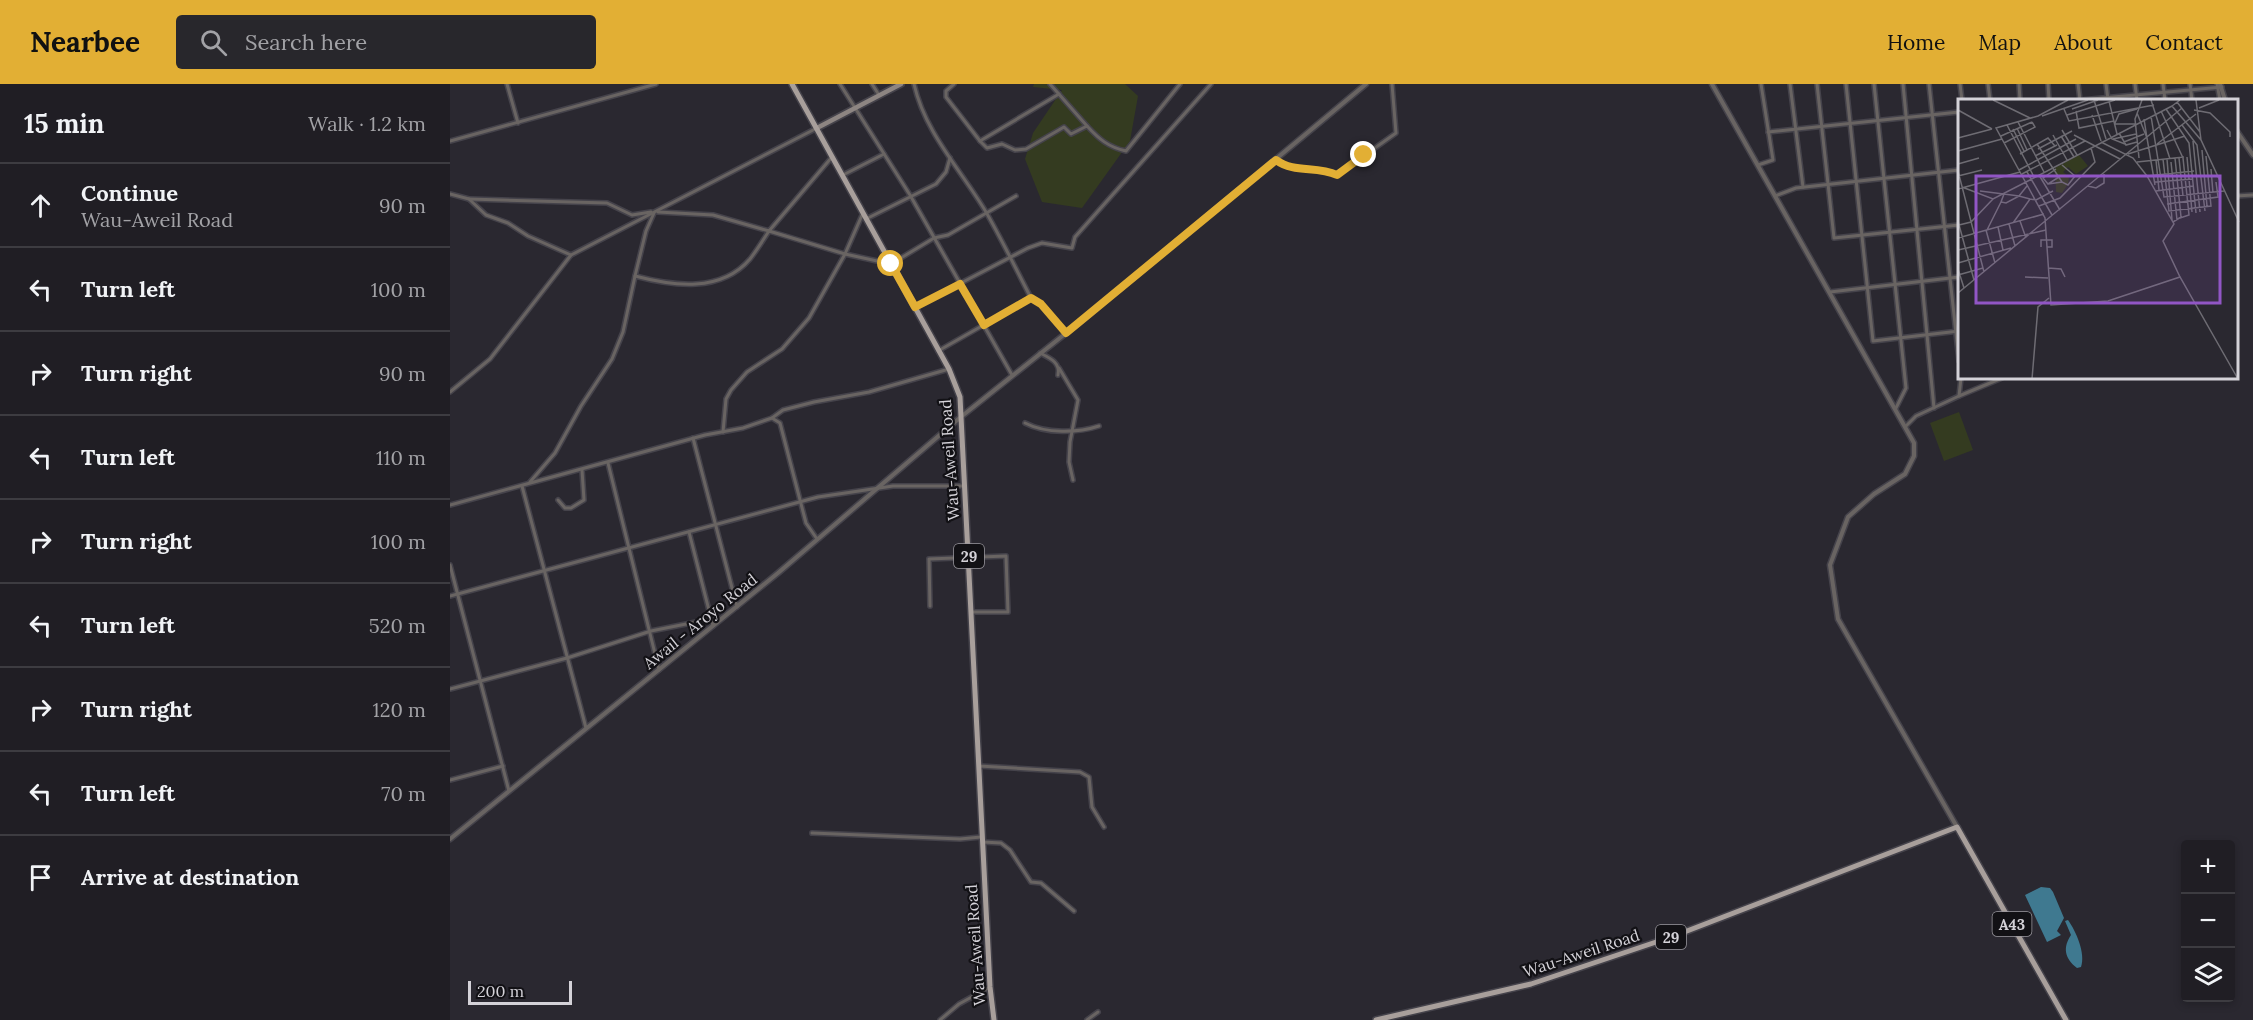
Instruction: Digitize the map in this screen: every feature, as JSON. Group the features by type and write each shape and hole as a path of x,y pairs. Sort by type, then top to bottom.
{"main road":[{"name":"Wau-Aweil Road","path":"792,84 949,369 960,398 990,987 994,1020"},
{"path":"817,129 901,84"},
{"name":"Wau-Aweil Road","path":"1376,1020 1531,984 1674,936 1957,827"},
{"name":"A43","path":"1957,827 2066,1020"}],"street":[{"path":"507,84 518,123"},
{"path":"450,141 604,96 656,84"},
{"path":"840,84 910,195 1012,375"},
{"path":"872,84 879,95"},
{"path":"915,84 919,103 950,158 986,212 1031,298 1041,304 1066,333"},
{"path":"954,84 946,91 946,97 987,148 1002,144 1015,150 1026,149 1064,127 1071,135 1087,126"},
{"path":"1050,84 1098,139 1111,147 1126,151 1180,84"},
{"path":"915,307 1009,256 1042,243 1071,248 1075,237 1120,183 1210,84"},
{"name":"Awail - Aroyo Road","path":"450,839 737,607 962,416 1066,333 1366,84"},
{"path":"1276,160 1297,170 1312,168 1337,175 1396,133 1392,84"},
{"path":"1712,84 1896,408 1915,448 1911,466 1905,474 1874,494 1848,517 1835,546 1830,565 1838,619 1957,827"},
{"path":"1758,165 1773,160 1761,84"},
{"path":"1790,84 1803,187"},
{"path":"1817,84 1834,238 1958,225"},
{"path":"1846,84 1873,341 1958,332 1929,84"},
{"path":"1874,84 1906,388 1896,408"},
{"path":"1903,84 1914,175 1934,408"},
{"path":"1960,84 1962,99"},
{"path":"1988,84 1990,99"},
{"path":"2019,84 2020,99"},
{"path":"2048,84 2049,99"},
{"path":"2078,84 2081,99"},
{"path":"2106,84 2108,99 2219,86"},
{"path":"2135,84 2137,99"},
{"path":"2163,84 2165,99"},
{"path":"2190,84 2192,99"},
{"path":"980,141 1059,94"},
{"path":"1768,132 1958,112"},
{"path":"450,392 490,359 571,255 817,129"},
{"path":"2238,134 2253,155"},
{"path":"842,176 884,154"},
{"path":"635,276 667,285 717,282 749,260 769,231 832,157"},
{"path":"866,219 936,184 946,172 950,158"},
{"path":"1775,196 1803,187 1958,170"},
{"path":"450,194 469,198 607,203 632,215 655,212 713,215 845,254 891,264 934,238 948,235 1016,196"},
{"path":"2238,196 2253,195"},
{"path":"469,198 486,215 508,223 528,236 571,255"},
{"path":"528,484 555,453 581,406 612,359 623,332 645,231 655,212"},
{"path":"723,432 726,399 730,390 747,372 782,349 809,318 845,254 863,213"},
{"path":"1830,292 1958,277"},
{"path":"938,351 1031,298"},
{"path":"1040,353 1054,361 1078,400 1069,462 1073,480"},
{"path":"1058,375 1059,368"},
{"path":"450,505 608,464 693,438 723,432 772,418 783,410 797,406 879,389 949,369"},
{"path":"1959,396 1961,380"},
{"path":"1906,426 1916,416 1997,380"},
{"path":"772,418 780,423 806,523 817,539"},
{"path":"1025,423 1036,428 1087,431 1099,426"},
{"path":"693,438 737,607"},
{"path":"608,464 659,670"},
{"path":"558,500 566,508 571,508 584,500 582,471"},
{"path":"450,596 801,501 880,487 922,484 965,486"},
{"path":"522,486 586,728"},
{"path":"689,532 713,626"},
{"path":"930,606 929,559 1006,556 1008,612 971,612"},
{"path":"450,565 478,681 509,791"},
{"path":"450,689 567,658 651,631 711,619"},
{"path":"450,780 503,766"},
{"path":"978,766 1080,772 1089,777 1092,807 1104,827"},
{"path":"812,833 982,839 1002,843 1010,850 1031,882 1041,883 1074,911"},
{"path":"940,1020 959,1004 990,987"},
{"path":"1087,1020 1098,1012"}],"green space":[{"path":"1034,84 1125,84 1138,96 1130,141 1082,208 1042,202 1025,159 1033,133 1062,90 1033,87"},
{"path":"1959,412 1973,450 1944,461 1930,423"}],"water":[{"path":"2041,887 2050,888 2053,892 2064,918 2057,931 2061,935 2047,942 2025,895"},
{"path":"2068,920 2081,949 2081,967 2077,968 2069,960 2066,952 2071,935 2065,921"}],"route":[{"path":"891,264 915,307 960,284 984,325 1031,298 1041,304 1066,333 1276,160 1297,170 1312,168 1337,175 1364,155"}]}
